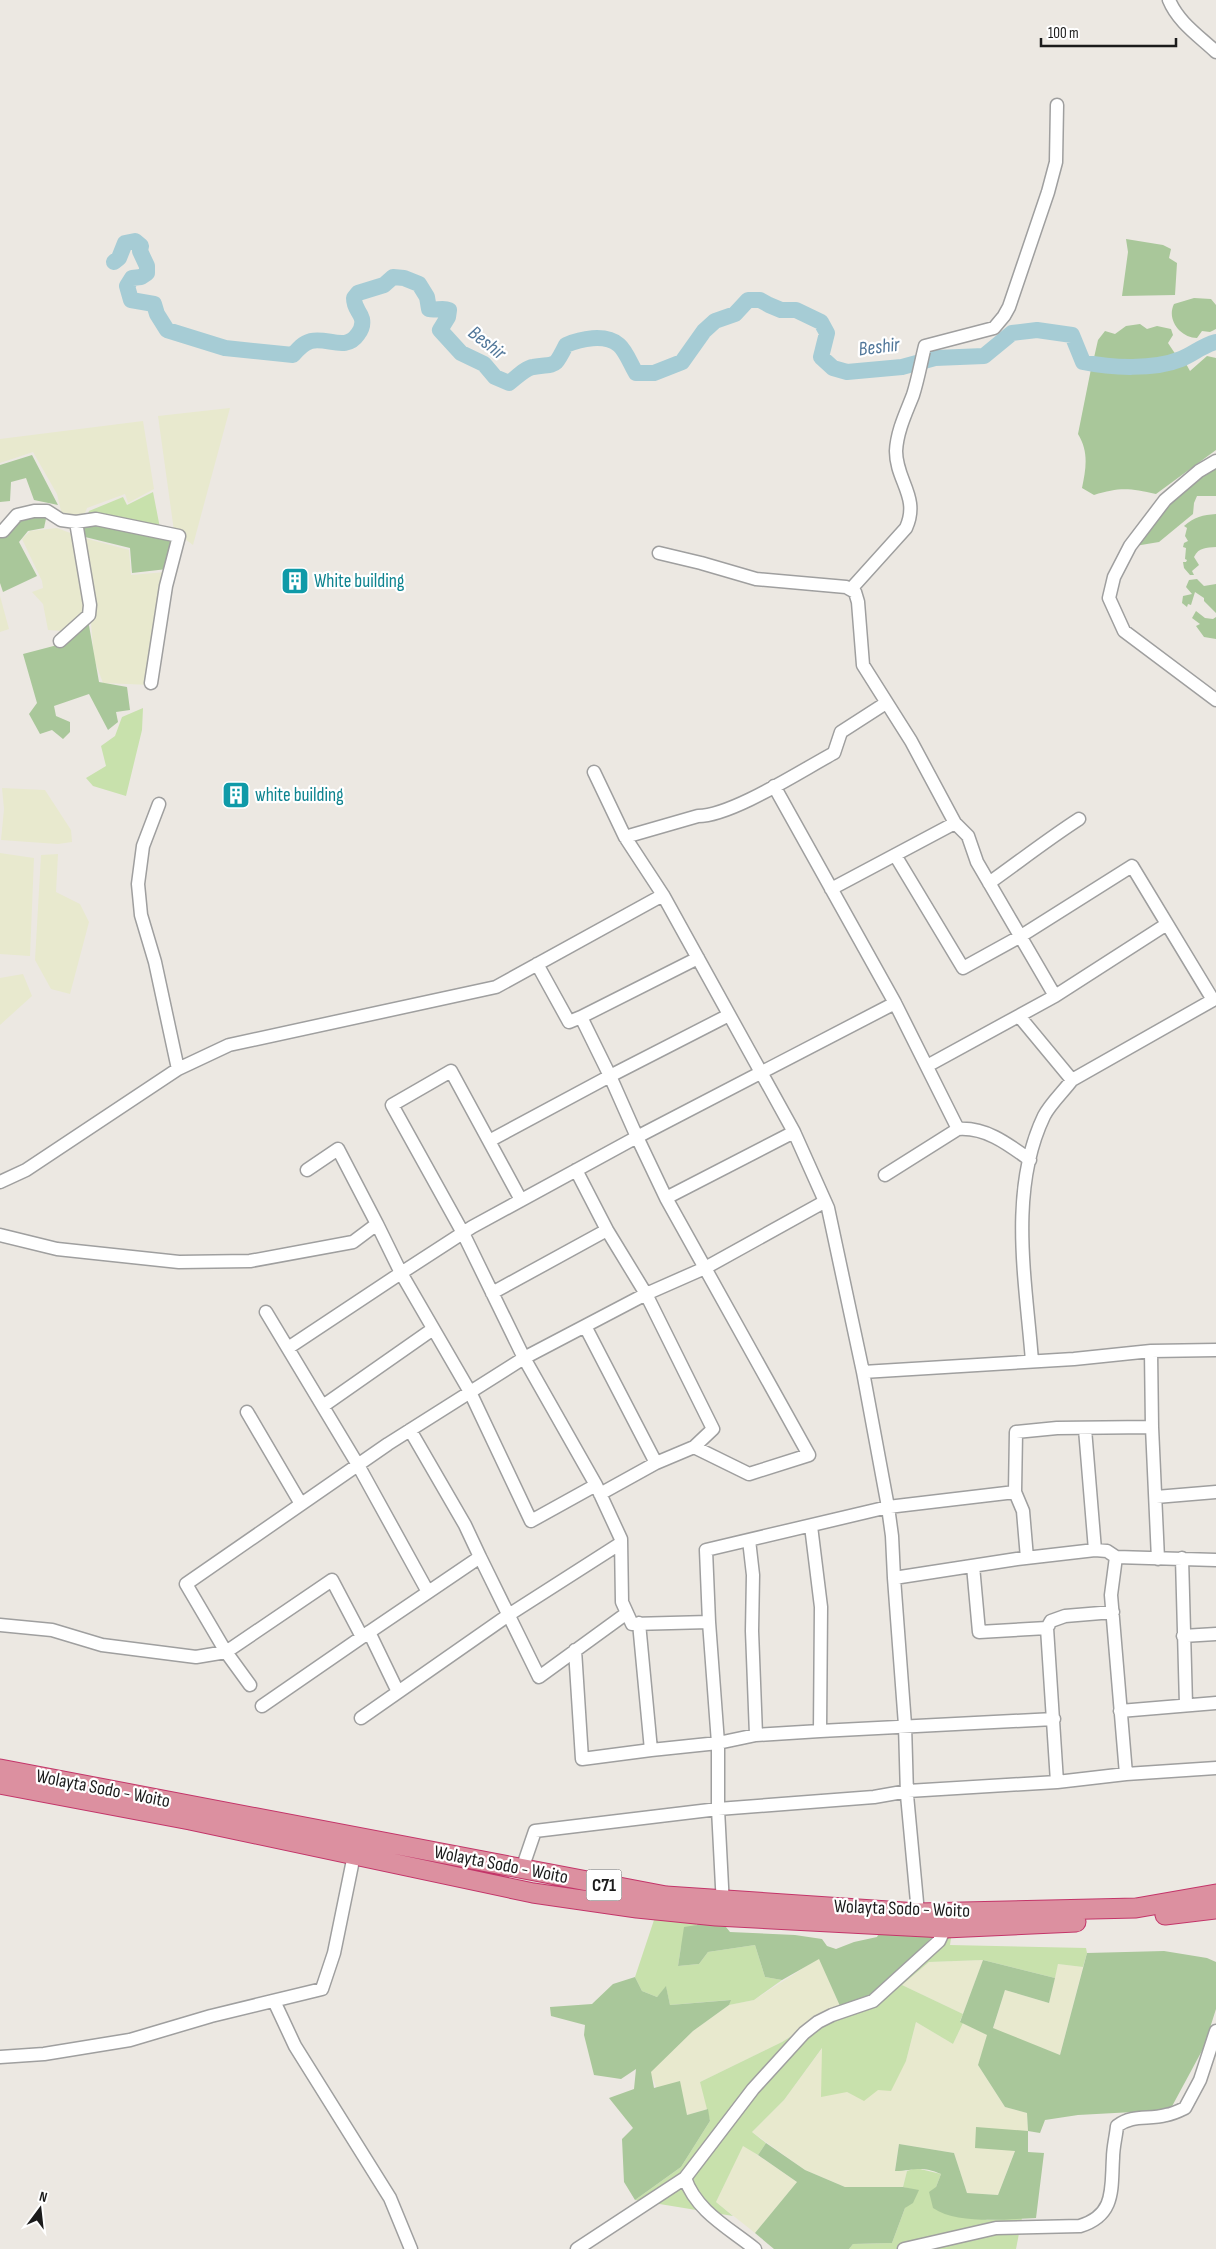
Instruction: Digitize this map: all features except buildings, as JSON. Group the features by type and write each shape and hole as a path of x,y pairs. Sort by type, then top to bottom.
{"highway":[{"name":"Wolayta Sodo - Woito","path":"0,1769 724,1908 945,1928 1138,1919 1216,1909"},
{"name":"Wolayta Sodo - Woito","path":"0,1784 533,1893 637,1908 724,1908 918,1913 1136,1908 1216,1894"},
{"path":"480,1881 484,1862"}],"street":[{"path":"1169,0 1172,8 1184,24 1216,52"},
{"path":"851,588 906,528 911,518 911,502 898,468 896,451 925,346 994,328 1004,316 1018,283 1056,162 1057,105"},
{"path":"1216,462 1199,471 1165,500 1130,546 1114,577 1109,598 1124,631 1216,700"},
{"path":"0,531 3,531 17,515 34,511 47,511 61,520 76,522 96,519 178,536 166,586 150,683"},
{"path":"60,641 89,615 90,605 76,522"},
{"path":"659,553 756,579 851,588 855,592 858,602 864,665 911,741 955,823 968,836 977,862 1055,996"},
{"path":"625,837 698,816 710,816 721,813 774,786 834,753 841,732 886,703"},
{"path":"594,772 625,837 663,895 794,1132 828,1208 863,1372 892,1536 908,1791 918,1913"},
{"path":"774,786 895,1003 958,1129"},
{"path":"159,804 143,846 138,884 141,915 155,962 178,1069"},
{"path":"989,882 1028,856 1042,842 1079,819"},
{"path":"831,888 955,823"},
{"path":"895,855 963,968 1021,936 1132,866 1213,1000 1072,1080 1045,1115 1033,1145 1024,1187 1022,1241 1032,1361"},
{"path":"0,1182 26,1170 178,1069 229,1045 496,988 663,895"},
{"path":"927,1066 1055,996 1167,924"},
{"path":"537,964 569,1022 698,958"},
{"path":"288,1348 463,1233 521,1200 637,1137 762,1074 895,1003"},
{"path":"489,1141 729,1015"},
{"path":"1019,1016 1072,1080"},
{"path":"580,1017 610,1076 666,1198 809,1455 749,1474 694,1447"},
{"path":"521,1200 452,1071 392,1105 463,1233 524,1358 598,1490 621,1543 622,1602 632,1624 709,1622"},
{"path":"884,1175 958,1129 972,1128 987,1133 1006,1143 1030,1160"},
{"path":"666,1198 794,1132"},
{"path":"307,1170 338,1149 401,1273 470,1392 532,1521 694,1447 713,1429 646,1294 607,1230 576,1170"},
{"path":"250,1685 226,1652 186,1584 410,1430 524,1358 646,1294 705,1268 824,1202"},
{"path":"0,1236 57,1249 179,1262 250,1262 353,1242 377,1224"},
{"path":"492,1293 607,1230"},
{"path":"266,1312 358,1465 428,1592"},
{"path":"585,1326 656,1463"},
{"path":"323,1406 433,1329"},
{"path":"863,1372 1151,1351 1216,1350"},
{"path":"1151,1351 1152,1427 1158,1559"},
{"path":"247,1412 302,1504"},
{"path":"1027,1558 1023,1510 1015,1492 1016,1432 1057,1428 1152,1427"},
{"path":"1086,1429 1095,1550"},
{"path":"410,1430 465,1525 510,1614 539,1677 627,1613"},
{"path":"724,1908 718,1809 718,1743 706,1550 888,1507 1015,1492"},
{"path":"1156,1497 1216,1492"},
{"path":"811,1526 821,1607 820,1730"},
{"path":"749,1540 753,1575 752,1631 756,1735"},
{"path":"361,1718 510,1614 621,1543"},
{"path":"894,1578 1095,1550 1107,1551 1116,1557 1216,1560"},
{"path":"262,1706 480,1557"},
{"path":"1116,1557 1111,1595 1126,1774"},
{"path":"1182,1558 1186,1705"},
{"path":"972,1566 979,1632 1047,1628"},
{"path":"0,1625 52,1630 102,1645 196,1658 226,1652 332,1580 366,1634 398,1692"},
{"path":"1057,1782 1047,1628 1050,1621 1065,1616 1113,1612"},
{"path":"639,1623 651,1750"},
{"path":"1183,1636 1216,1634"},
{"path":"575,1650 582,1759 718,1743 756,1735 905,1725 1054,1719"},
{"path":"1120,1711 1216,1703"},
{"path":"522,1869 535,1831 718,1809 874,1796 908,1791 1057,1782 1126,1774 1216,1768"},
{"path":"0,2057 44,2054 130,2040 210,2016 322,1989 334,1953 354,1855"},
{"path":"577,2249 685,2178 753,2089 804,2033 818,2022 832,2015 873,2001 939,1941 945,1928"},
{"path":"274,2001 295,2046 390,2198 411,2249"},
{"path":"904,2249 996,2228 1073,2227 1089,2223 1108,2205 1113,2188 1113,2158 1117,2126 1124,2120 1142,2116 1165,2116 1185,2108 1200,2080 1216,2031"},
{"path":"685,2178 690,2192 700,2206 755,2249"}],"green space":[{"path":"1126,239 1163,245 1171,249 1169,258 1177,263 1175,295 1122,296 1128,252"},
{"path":"1194,298 1211,299 1216,305 1216,329 1210,332 1202,331 1197,338 1186,335 1176,327 1172,316 1174,304"},
{"path":"1140,324 1147,329 1157,326 1171,329 1173,335 1168,343 1178,358 1160,363 1136,366 1093,362 1098,340 1105,331 1115,334 1126,326"},
{"path":"1207,356 1216,358 1216,450 1156,494 1125,489 1094,495 1082,488 1085,454 1078,434 1092,364 1108,371 1185,362 1190,371"},
{"path":"230,408 193,545 174,531 158,416"},
{"path":"143,421 154,489 128,503 125,494 87,508 83,518 62,515 57,494 33,452 0,463 0,439"},
{"path":"32,455 58,505 34,500 26,478 11,482 10,501 0,502 0,465"},
{"path":"1216,463 1216,496 1197,496 1193,514 1159,542 1135,546 1157,513"},
{"path":"153,492 160,528 87,517 89,511 123,497 127,505"},
{"path":"47,514 44,528 28,531 19,542 37,576 3,592 0,583 0,535 19,517"},
{"path":"1216,514 1216,547 1198,551 1194,557 1199,565 1192,571 1194,575 1190,575 1184,568 1183,562 1187,560 1185,559 1186,548 1183,547 1184,543 1188,541 1185,536 1187,528 1184,526 1191,520 1199,517"},
{"path":"96,520 176,537 167,569 132,573 130,548 81,536 79,524"},
{"path":"57,528 73,534 86,609 62,631 48,630 43,604 32,592 43,588 42,581 22,539 30,531"},
{"path":"84,538 129,550 131,575 165,572 150,685 103,683 94,659"},
{"path":"1197,579 1204,586 1216,584 1216,613 1204,601 1204,598 1195,592 1191,605 1188,604 1187,607 1182,603 1183,596 1192,594 1186,587 1189,580"},
{"path":"0,596 9,629 0,632"},
{"path":"1196,611 1205,618 1213,619 1216,617 1216,639 1204,637 1196,626 1200,624 1192,618"},
{"path":"88,620 99,682 127,687 130,710 116,712 118,722 108,730 89,694 54,706 56,716 70,722 70,732 63,739 52,730 40,734 29,714 37,703 23,654 65,643"},
{"path":"143,708 142,730 126,796 93,786 86,778 106,766 101,746 115,736 122,717"},
{"path":"2,788 45,790 71,830 72,842 58,844 1,840 4,809"},
{"path":"0,853 34,858 30,956 0,954"},
{"path":"58,854 56,892 80,904 89,922 70,994 51,989 35,960 41,855"},
{"path":"23,974 32,996 0,1025 0,978"},
{"path":"661,1899 709,1906 681,1947 678,1966 699,1964 708,1952 755,1945 765,1977 782,1980 754,2000 729,2005 730,2000 670,2005 666,1987 657,1997 642,1991 635,1977"},
{"path":"709,1906 730,1932 795,1935 822,1939 827,1946 836,1949 854,1942 877,1937 882,1927 940,1929 876,1993 859,2001 840,2006 819,1959 782,1980 765,1977 755,1945 708,1952 699,1964 678,1966 684,1927 697,1925"},
{"path":"954,1917 950,1945 1086,1948 1087,1953 1083,1967 1058,1964 1055,1978 983,1960 929,1962 902,1985 963,2014 960,2021 963,2023 953,2044 916,2022 906,2061 891,2091 878,2090 864,2101 847,2092 821,2097 822,2048 784,2100 752,2132 766,2143 758,2155 743,2146 716,2202 733,2216 635,2200 681,2167 710,2121 700,2082 782,2042 840,2006 859,2001"},
{"path":"1164,1951 1207,1958 1216,1962 1216,2009 1204,2047 1170,2110 1078,2115 1045,2120 1040,2133 1028,2131 1027,2113 1005,2107 978,2065 987,2035 960,2022 983,1960 1055,1978 1049,2003 1005,1990 993,2028 1060,2055 1087,1953"},
{"path":"819,1958 840,2006 782,2042 700,2082 708,2109 687,2115 657,2089 650,2072 693,2031 729,2005 754,2000"},
{"path":"983,1960 963,2014 902,1985 929,1962"},
{"path":"1058,1964 1083,1967 1060,2055 993,2029 1005,1990 1049,2003"},
{"path":"635,1977 642,1991 657,1997 666,1986 670,2005 731,2000 729,2005 693,2031 651,2072 654,2088 680,2081 687,2115 708,2109 710,2121 681,2167 635,2200 624,2182 622,2139 633,2128 609,2098 634,2089 636,2069 621,2079 594,2075 584,2035 585,2025 551,2016 550,2007 592,2004 613,1984"},
{"path":"916,2022 953,2044 963,2023 988,2035 978,2065 1005,2107 1027,2113 1028,2131 1015,2150 998,2195 967,2193 954,2153 899,2144 895,2170 907,2171 903,2187 845,2187 805,2170 752,2132 784,2100 823,2047 847,2092 864,2100 906,2061"},
{"path":"976,2127 1028,2131 1028,2152 1044,2153 1036,2218 983,2220 955,2217 943,2213 933,2208 929,2192 936,2187 941,2174 922,2169 895,2171 899,2144 954,2153 967,2193 998,2195 1015,2151 975,2148"},
{"path":"766,2143 805,2170 845,2187 903,2187 919,2190 913,2203 905,2208 892,2243 853,2244 849,2249 774,2249 755,2233 797,2182 758,2155"},
{"path":"743,2145 797,2182 755,2233 716,2202"},
{"path":"916,2168 941,2174 936,2187 987,2220 1022,2218 1016,2249 849,2249 853,2244 892,2243 905,2208 918,2191 903,2187 907,2171"}],"waterway":[{"name":"Beshir","path":"114,262 119,258 125,243 135,241 141,246 140,251 147,266 147,273 141,277 132,278 127,286 131,300 154,304 157,314 167,330 225,348 293,355 299,348 311,341 342,343 353,339 362,327 362,319 354,302 354,298 358,293 384,285 393,277 404,278 419,284 427,297 429,309 449,310 448,317 440,330 461,353 484,364 495,377 509,383 530,368 551,365 557,361 566,345 592,338 607,339 619,345 636,373 654,373 682,362 704,331 715,321 735,314 748,300 760,300 781,310 796,310 821,322 827,333 821,357 833,368 847,372 902,367 935,358 984,356 1012,333 1037,330 1072,335 1083,362 1119,367 1170,363 1216,342"}],"place":[{"name":"White building","path":"295,581"},
{"name":"white building","path":"236,795"}]}
